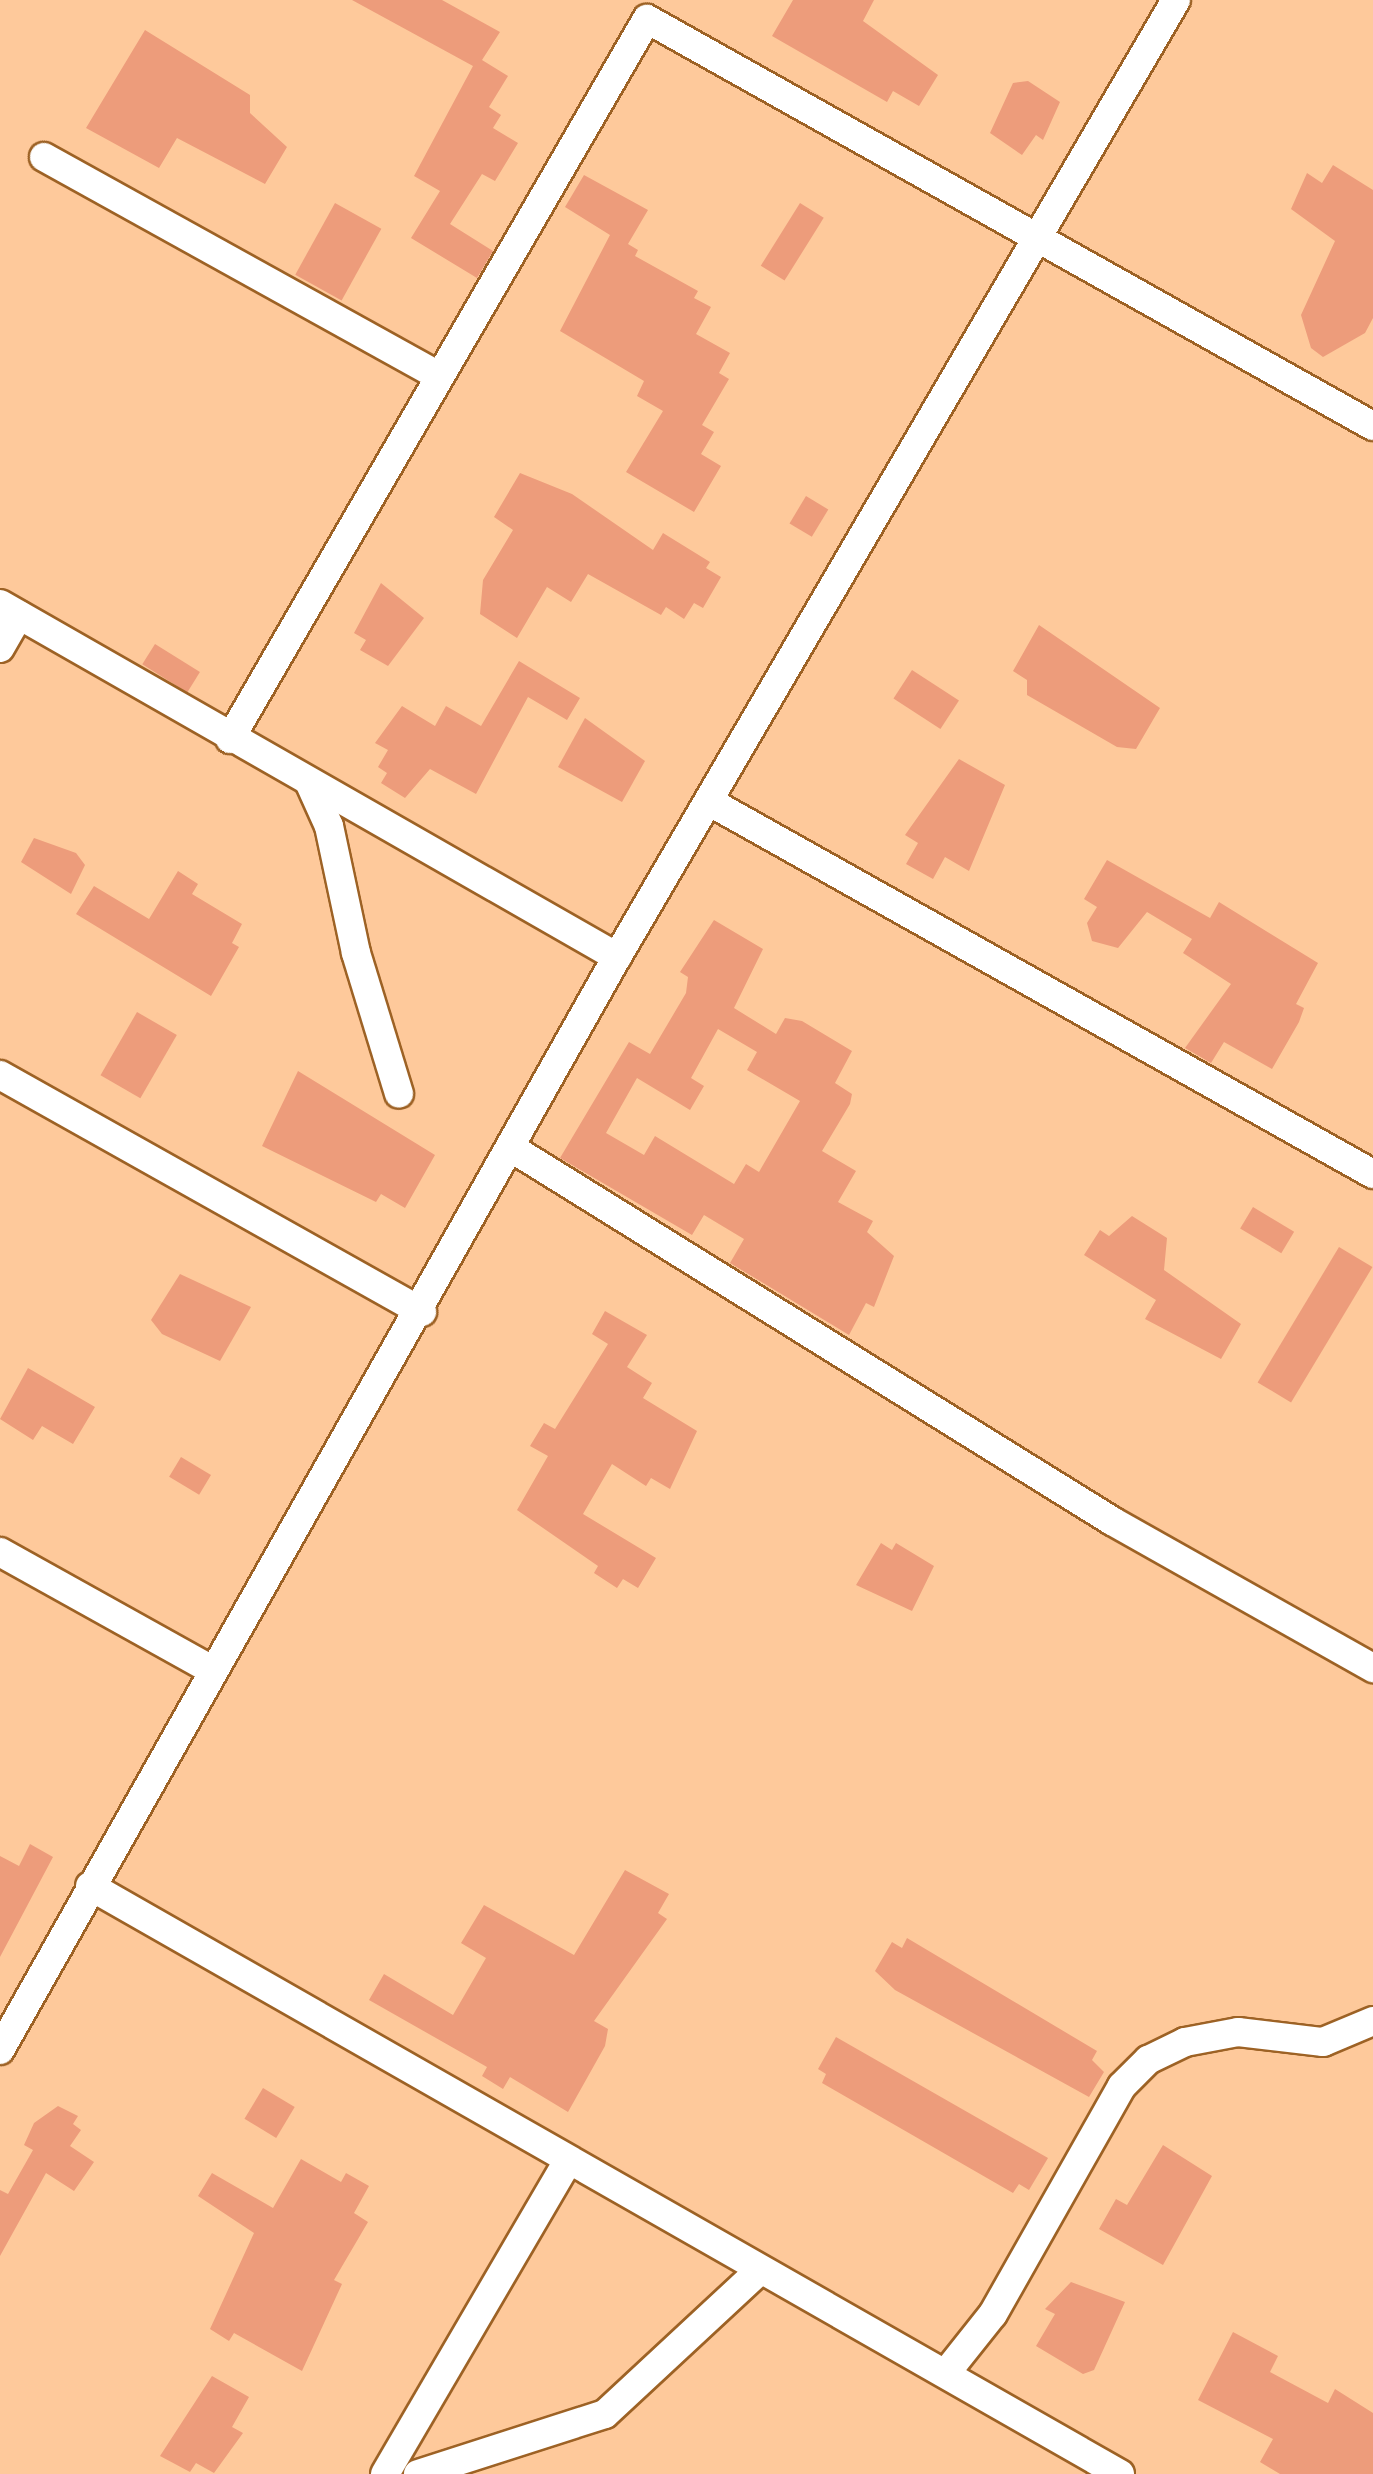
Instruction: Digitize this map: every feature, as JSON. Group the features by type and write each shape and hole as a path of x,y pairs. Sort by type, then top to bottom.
{"street":[{"path":"0,2050 212,1670 422,1312 617,957 1176,0"},
{"path":"230,738 437,375 648,19 1373,426"},
{"path":"44,157 437,375"},
{"path":"0,648 10,609 617,957"},
{"path":"309,783 329,826 356,953 399,1094"},
{"path":"710,802 1373,1174"},
{"path":"0,1075 422,1312"},
{"path":"513,1149 1112,1521 1373,1668"},
{"path":"0,1552 212,1670"},
{"path":"90,1886 567,2162 1120,2474"},
{"path":"946,2373 992,2314 1122,2086 1148,2060 1184,2042 1238,2032 1324,2042 1373,2020"},
{"path":"385,2474 567,2162"},
{"path":"418,2474 605,2414 760,2270"}],"building":[{"path":"352,0 442,0 500,32 482,60 508,76 489,107 501,115 493,128 518,143 495,181 482,174 450,224 493,251 477,278 411,238 440,191 414,176 473,66"},
{"path":"793,0 874,0 863,21 938,75 919,106 893,91 887,102 772,36"},
{"path":"145,30 250,95 250,113 287,147 265,184 177,138 159,168 86,128"},
{"path":"1028,81 1060,102 1043,140 1036,135 1022,155 990,133 1013,83"},
{"path":"1333,165 1373,190 1373,318 1365,333 1323,357 1311,348 1301,315 1335,241 1291,209 1307,173 1322,183"},
{"path":"584,175 648,210 628,244 638,250 635,256 698,291 694,298 711,307 696,334 730,353 719,373 729,379 702,425 714,432 701,454 721,466 694,512 626,472 663,411 637,396 644,381 560,331 610,235 565,207"},
{"path":"335,203 381,229 342,300 295,275"},
{"path":"800,203 824,218 785,281 761,266"},
{"path":"520,473 572,494 653,550 663,533 710,562 706,568 721,577 703,608 694,603 684,619 666,607 661,615 588,574 571,602 547,587 517,638 480,614 483,580 513,530 494,517"},
{"path":"806,496 828,509 812,537 790,523"},
{"path":"381,583 424,618 388,666 360,650 366,640 354,633"},
{"path":"1039,625 1160,708 1136,749 1117,747 1027,695 1027,680 1013,671"},
{"path":"155,644 200,672 187,692 142,664"},
{"path":"519,661 580,698 567,720 528,697 476,794 430,769 405,798 381,783 387,773 378,767 388,750 375,743 402,706 435,726 446,706 481,726"},
{"path":"912,670 959,700 940,729 893,699"},
{"path":"585,718 645,761 622,802 558,767"},
{"path":"959,759 1005,785 969,871 945,857 933,879 906,864 918,843 905,835"},
{"path":"34,838 76,853 85,865 71,894 21,862"},
{"path":"1107,860 1210,918 1219,902 1318,963 1296,1004 1304,1008 1299,1022 1272,1069 1224,1042 1211,1063 1185,1048 1231,984 1183,953 1192,939 1147,912 1118,948 1092,941 1087,923 1097,907 1084,899"},
{"path":"178,871 198,884 192,894 242,924 232,943 239,947 211,996 76,914 94,886 149,919"},
{"path":"714,920 763,949 734,1008 776,1034 785,1018 802,1021 852,1051 835,1083 852,1094 850,1104 822,1151 856,1171 838,1202 873,1221 867,1232 894,1256 874,1307 866,1303 849,1335 730,1263 744,1239 704,1215 692,1235 560,1158 629,1042 650,1054 686,993 688,977 680,972","holes":["718,1029 757,1052 747,1070 800,1101 759,1172 746,1164 734,1184 655,1136 644,1155 606,1133 637,1078 690,1110 704,1086 691,1078"]},
{"path":"137,1012 177,1035 140,1098 101,1075"},
{"path":"298,1071 435,1155 405,1208 381,1194 376,1202 262,1146"},
{"path":"1253,1207 1294,1232 1281,1253 1240,1228"},
{"path":"1132,1216 1167,1238 1164,1270 1241,1324 1221,1359 1145,1319 1156,1300 1084,1255 1100,1230 1109,1236"},
{"path":"1339,1247 1372,1267 1291,1403 1258,1382"},
{"path":"180,1274 251,1307 220,1361 162,1334 151,1320"},
{"path":"605,1311 647,1335 627,1367 652,1383 643,1398 697,1431 670,1489 651,1478 646,1486 612,1464 583,1514 656,1558 638,1588 623,1579 617,1588 594,1573 598,1566 517,1510 548,1456 530,1446 544,1423 555,1429 608,1344 592,1334"},
{"path":"28,1368 95,1407 73,1444 42,1426 33,1440 0,1419"},
{"path":"181,1457 211,1475 199,1495 169,1477"},
{"path":"881,1543 892,1550 896,1543 934,1566 912,1611 856,1585"},
{"path":"30,1844 53,1857 0,1957 0,1856 19,1866"},
{"path":"625,1870 669,1894 658,1913 667,1919 594,2021 608,2029 605,2046 568,2112 510,2077 503,2089 482,2076 487,2067 369,2000 384,1974 453,2015 486,1958 461,1943 484,1905 574,1955"},
{"path":"907,1938 1097,2051 1092,2060 1104,2072 1089,2097 895,1990 875,1971 892,1942 902,1948"},
{"path":"836,2037 1048,2158 1029,2190 1019,2184 1013,2193 822,2083 826,2074 818,2069"},
{"path":"263,2088 295,2107 276,2138 244,2119"},
{"path":"58,2106 78,2116 73,2124 81,2130 70,2146 94,2162 74,2191 46,2173 0,2256 0,2190 8,2194 33,2150 24,2145 34,2123"},
{"path":"1163,2145 1212,2176 1163,2265 1099,2229 1116,2199 1127,2205"},
{"path":"301,2159 341,2182 346,2173 369,2186 354,2213 368,2222 334,2280 342,2284 302,2371 234,2333 229,2341 210,2329 254,2233 198,2196 212,2173 273,2208"},
{"path":"1071,2282 1125,2302 1094,2370 1083,2374 1036,2346 1055,2314 1045,2309"},
{"path":"1233,2332 1278,2356 1270,2372 1328,2403 1335,2389 1373,2413 1373,2474 1280,2474 1260,2462 1273,2439 1198,2400"},
{"path":"212,2376 249,2397 232,2427 243,2433 214,2473 196,2463 190,2472 160,2456"}]}
